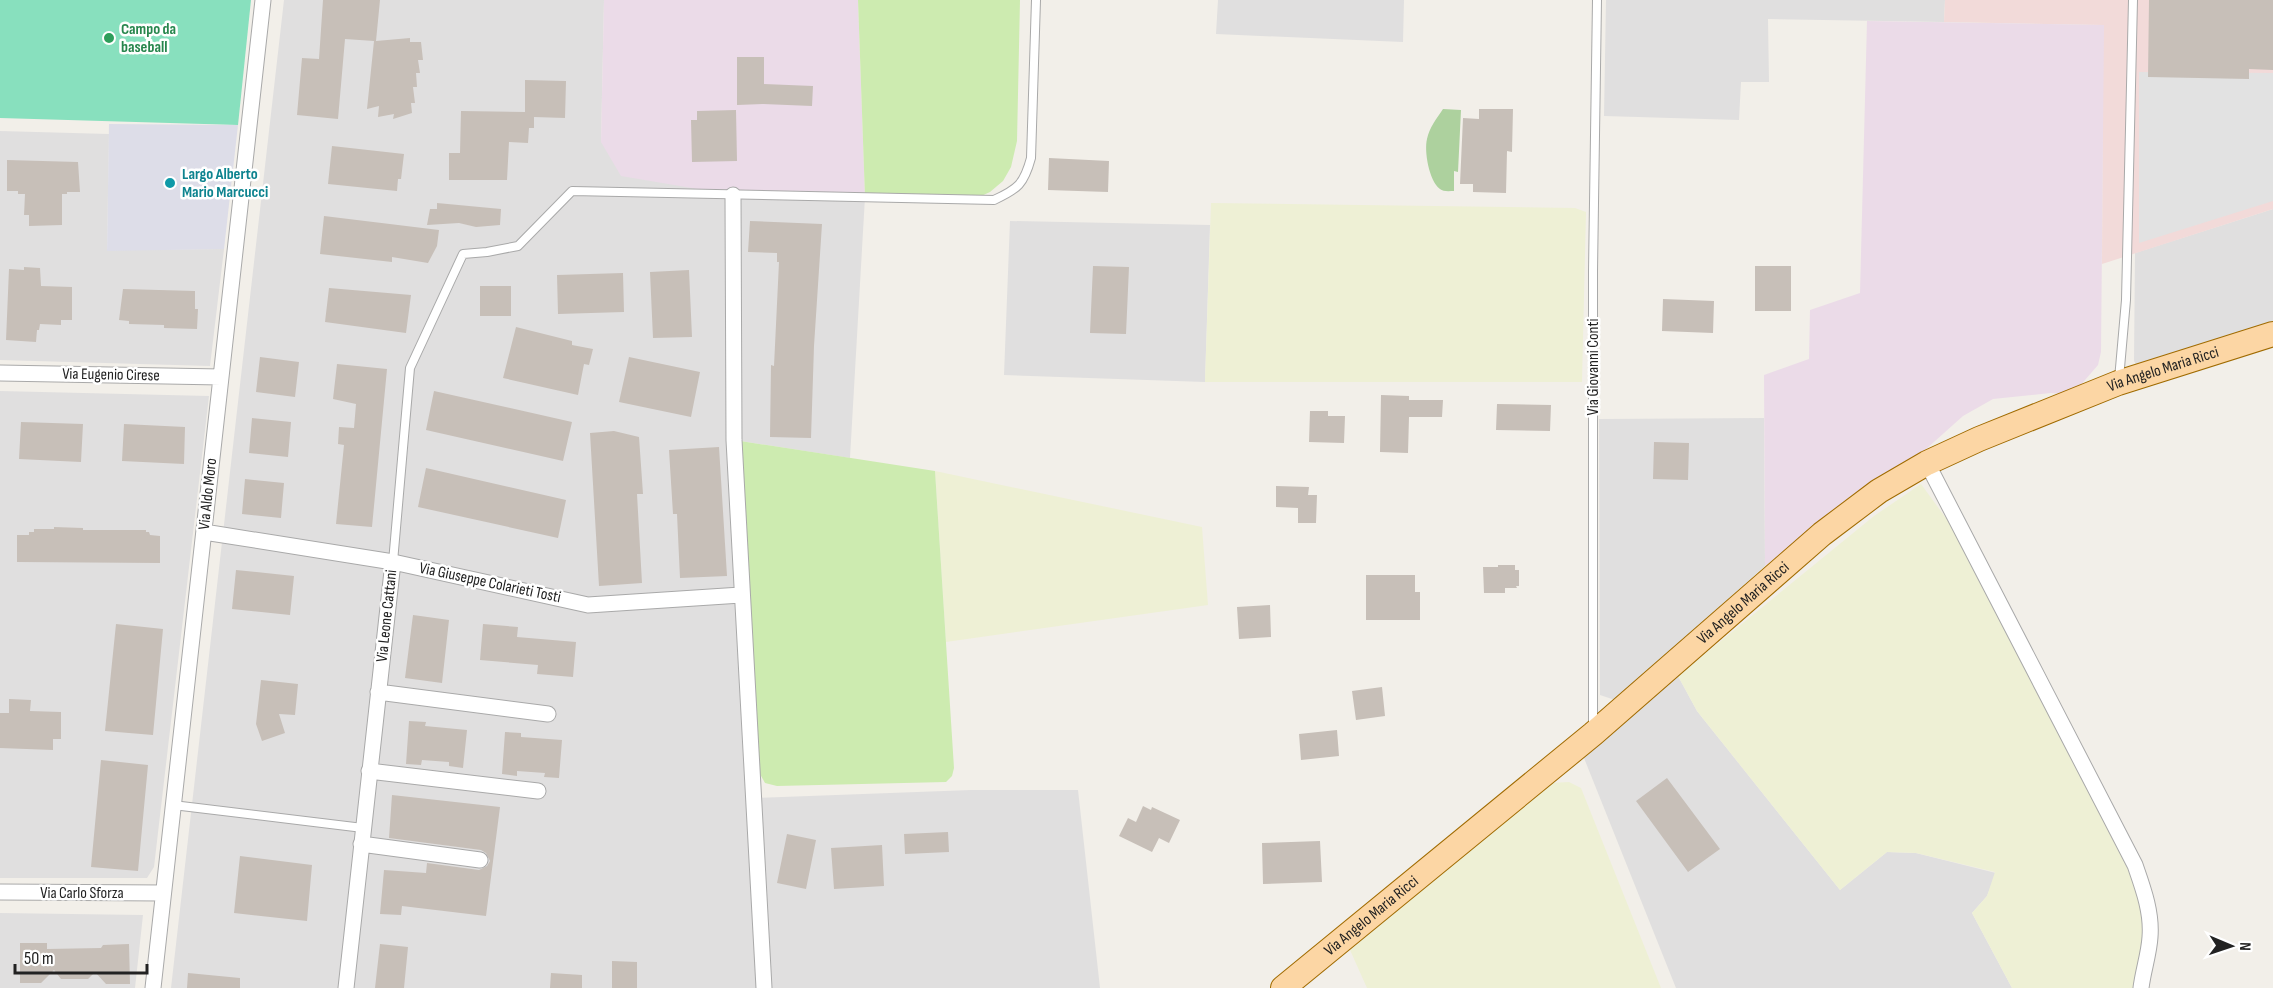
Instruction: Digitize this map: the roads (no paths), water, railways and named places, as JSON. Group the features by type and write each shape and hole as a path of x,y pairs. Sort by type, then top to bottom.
{"main road":[{"name":"Via Angelo Maria Ricci","path":"1283,988 1593,734 1822,534 1879,491 1927,463 1979,439 2118,383 2273,334"}],"street":[{"name":"Via Aldo Moro","path":"153,988 263,0"},
{"path":"733,195 734,440 764,988"},
{"name":"Via Eugenio Cirese","path":"0,373 221,377"},
{"path":"1927,463 2135,865 2149,915 2150,937 2141,988"},
{"name":"Via Giuseppe Colarieti Tosti","path":"204,532 393,562 588,605 741,596"},
{"name":"Via Leone Cattani","path":"346,988 393,562"},
{"path":"378,692 548,714"},
{"path":"369,771 538,791"},
{"path":"361,844 480,860"},
{"name":"Via Carlo Sforza","path":"0,892 163,893"}],"lane":[{"path":"733,195 994,200 1010,192 1025,178 1031,158 1036,0"},
{"name":"Via Giovanni Conti","path":"1593,734 1593,271 1598,0"},
{"path":"2118,383 2126,300 2133,0"},
{"name":"Via Leone Cattani","path":"393,562 410,368 463,254 518,246 572,191 733,195"},
{"path":"173,805 363,828"}],"place":[{"name":"Campo da baseball","path":"109,38"},
{"name":"Largo Alberto Mario Marcucci","path":"170,183"}]}
